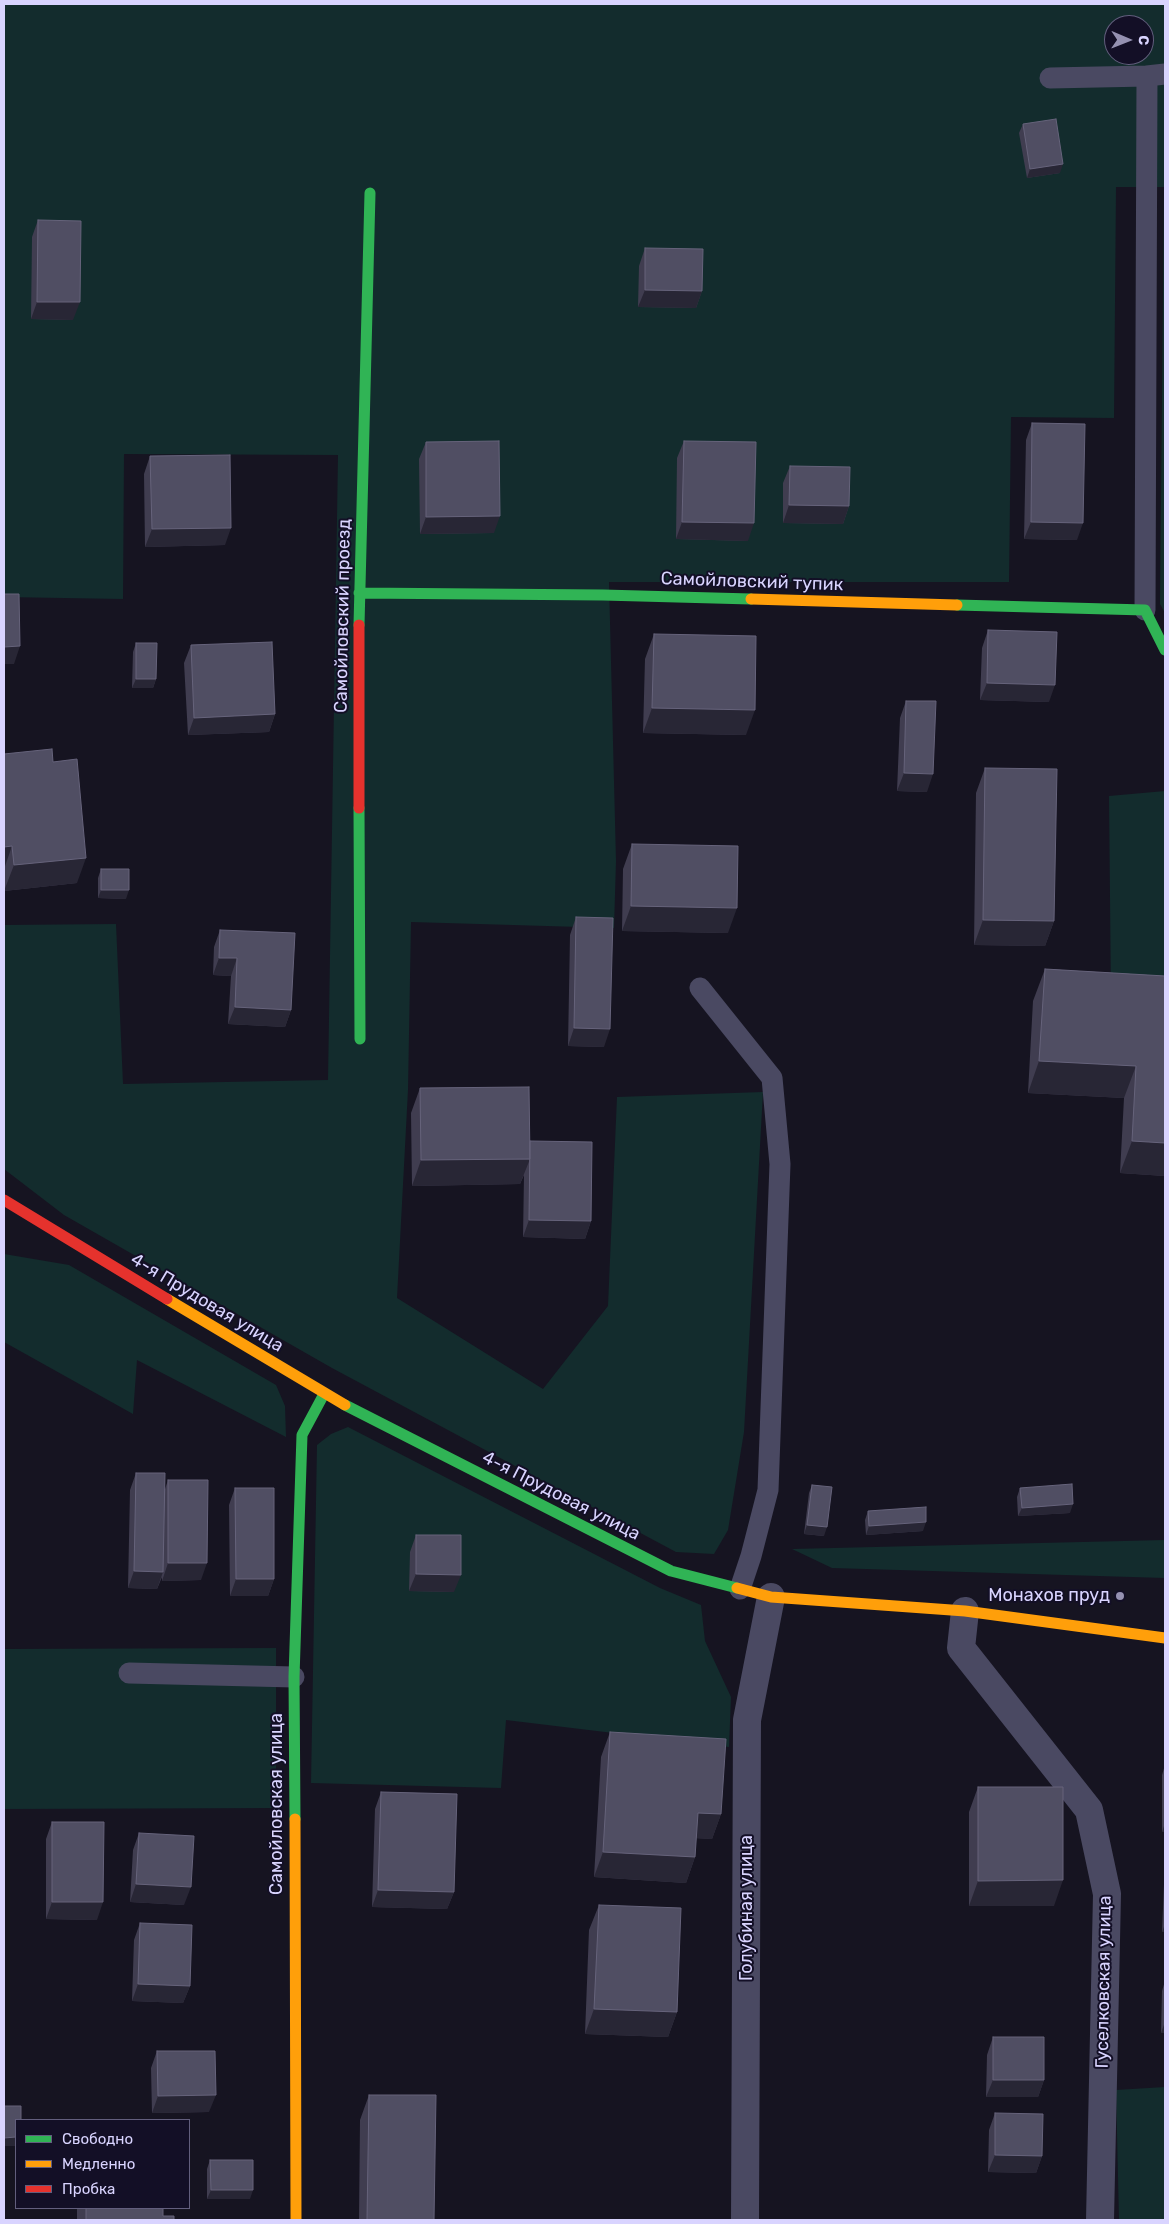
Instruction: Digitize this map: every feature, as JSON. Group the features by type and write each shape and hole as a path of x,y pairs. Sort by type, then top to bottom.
{"street":[{"name":"Самойловский проезд","path":"360,1039 359,594 370,194"},
{"name":"Самойловский тупик","path":"359,594 603,595 1145,610"},
{"path":"1145,610 1165,650"},
{"name":"4-я Прудовая улица","path":"4,1200 324,1394 671,1571 771,1597 965,1611 1165,1638"},
{"name":"Самойловская улица","path":"296,2220 294,1677 302,1435 324,1394"},
{"name":"Голубиная улица","path":"745,2220 747,1720 771,1597"},
{"name":"Гуселковская улица","path":"965,1611 961,1648 1089,1810 1107,1894 1100,2220"}],"lane":[{"path":"1050,78 1156,75 1145,610"},
{"path":"700,988 772,1078 780,1164 768,1490 752,1556 740,1589"},
{"path":"130,1673 294,1677"}],"green space":[{"path":"4,4 1165,4 1165,613 1160,604 1164,187 1116,187 1114,418 1011,417 1009,582 609,582 616,861 614,928 411,922 408,1090 397,1298 543,1389 608,1306 617,1097 763,1092 744,1432 728,1530 714,1554 676,1552 332,1368 64,1215 4,1169 4,925 116,924 123,1084 328,1080 338,455 124,454 123,599 4,597"},
{"path":"1165,791 1165,1002 1111,998 1109,796"},
{"path":"4,1254 69,1265 276,1385 285,1406 286,1437 137,1360 133,1414 4,1342"},
{"path":"348,1427 660,1588 701,1605 705,1641 731,1697 729,1747 506,1720 501,1788 311,1783 317,1445 331,1434"},
{"path":"1165,1540 1165,1578 832,1568 792,1549"},
{"path":"276,1648 276,1808 4,1809 4,1649"},
{"path":"1165,2087 1165,2220 1119,2220 1116,2090"}],"building":[{"path":"1056,119 1063,164 1030,169 1023,124"},
{"path":"38,220 81,221 80,302 37,302"},
{"path":"645,248 703,249 702,291 645,290"},
{"path":"1032,423 1085,424 1083,523 1031,522"},
{"path":"499,441 500,516 426,517 426,442"},
{"path":"684,441 756,442 754,523 682,522"},
{"path":"230,455 231,528 152,529 150,456"},
{"path":"790,466 850,467 849,506 789,505"},
{"path":"4,594 19,594 20,646 4,647"},
{"path":"988,630 1057,632 1055,685 987,683"},
{"path":"654,634 756,636 755,710 652,708"},
{"path":"272,642 275,714 194,718 191,645"},
{"path":"136,643 157,643 156,679 136,679"},
{"path":"906,701 936,701 933,774 904,773"},
{"path":"52,749 53,762 77,759 86,858 14,865 12,846 4,847 4,754"},
{"path":"985,768 1057,769 1054,921 983,920"},
{"path":"632,844 738,846 737,908 631,906"},
{"path":"101,869 129,869 129,890 101,890"},
{"path":"576,917 613,918 610,1029 574,1028"},
{"path":"220,930 295,933 291,1010 235,1007 237,958 219,958"},
{"path":"1045,969 1165,976 1165,1143 1132,1141 1136,1066 1039,1061"},
{"path":"529,1087 530,1159 421,1160 420,1088"},
{"path":"530,1141 592,1142 591,1221 529,1220"},
{"path":"136,1473 165,1473 163,1572 134,1571"},
{"path":"168,1480 208,1480 207,1563 168,1563"},
{"path":"1072,1484 1073,1504 1022,1508 1020,1488"},
{"path":"812,1485 832,1487 827,1527 807,1525"},
{"path":"235,1488 274,1488 274,1579 236,1579"},
{"path":"926,1507 926,1522 869,1526 868,1511"},
{"path":"416,1535 461,1535 461,1575 416,1574"},
{"path":"610,1732 726,1739 721,1814 698,1813 695,1857 603,1852"},
{"path":"978,1787 1063,1787 1063,1880 978,1881"},
{"path":"381,1792 457,1794 454,1892 378,1890"},
{"path":"52,1822 104,1822 103,1902 52,1902"},
{"path":"139,1833 194,1836 191,1887 136,1884"},
{"path":"599,1905 681,1908 677,2012 594,2009"},
{"path":"140,1923 192,1925 190,1986 138,1984"},
{"path":"993,2037 1044,2037 1044,2080 993,2080"},
{"path":"157,2051 215,2051 216,2095 158,2096"},
{"path":"369,2095 436,2095 434,2220 367,2220"},
{"path":"4,2106 21,2106 21,2119 15,2119 15,2137 4,2138"},
{"path":"995,2113 1043,2114 1042,2156 995,2155"},
{"path":"210,2160 253,2160 253,2190 211,2190"},
{"path":"86,2209 163,2209 163,2216 174,2216 174,2220 86,2220"}],"traffic: fast":[{"path":"359,625 370,193"},
{"path":"359,593 603,595 751,599"},
{"path":"957,605 1145,610 1165,650"},
{"path":"359,808 360,1039"},
{"path":"295,1819 294,1677 302,1435 324,1394"},
{"path":"345,1405 671,1571 737,1588"}],"traffic: slow":[{"path":"751,599 957,605"},
{"path":"167,1299 345,1405"},
{"path":"737,1588 771,1597 965,1611 1165,1638"},
{"path":"295,1819 296,2220"}],"traffic: jam":[{"path":"359,625 359,808"},
{"path":"4,1200 167,1299"}],"place":[{"name":"Монахов пруд","path":"1120,1596"}]}
